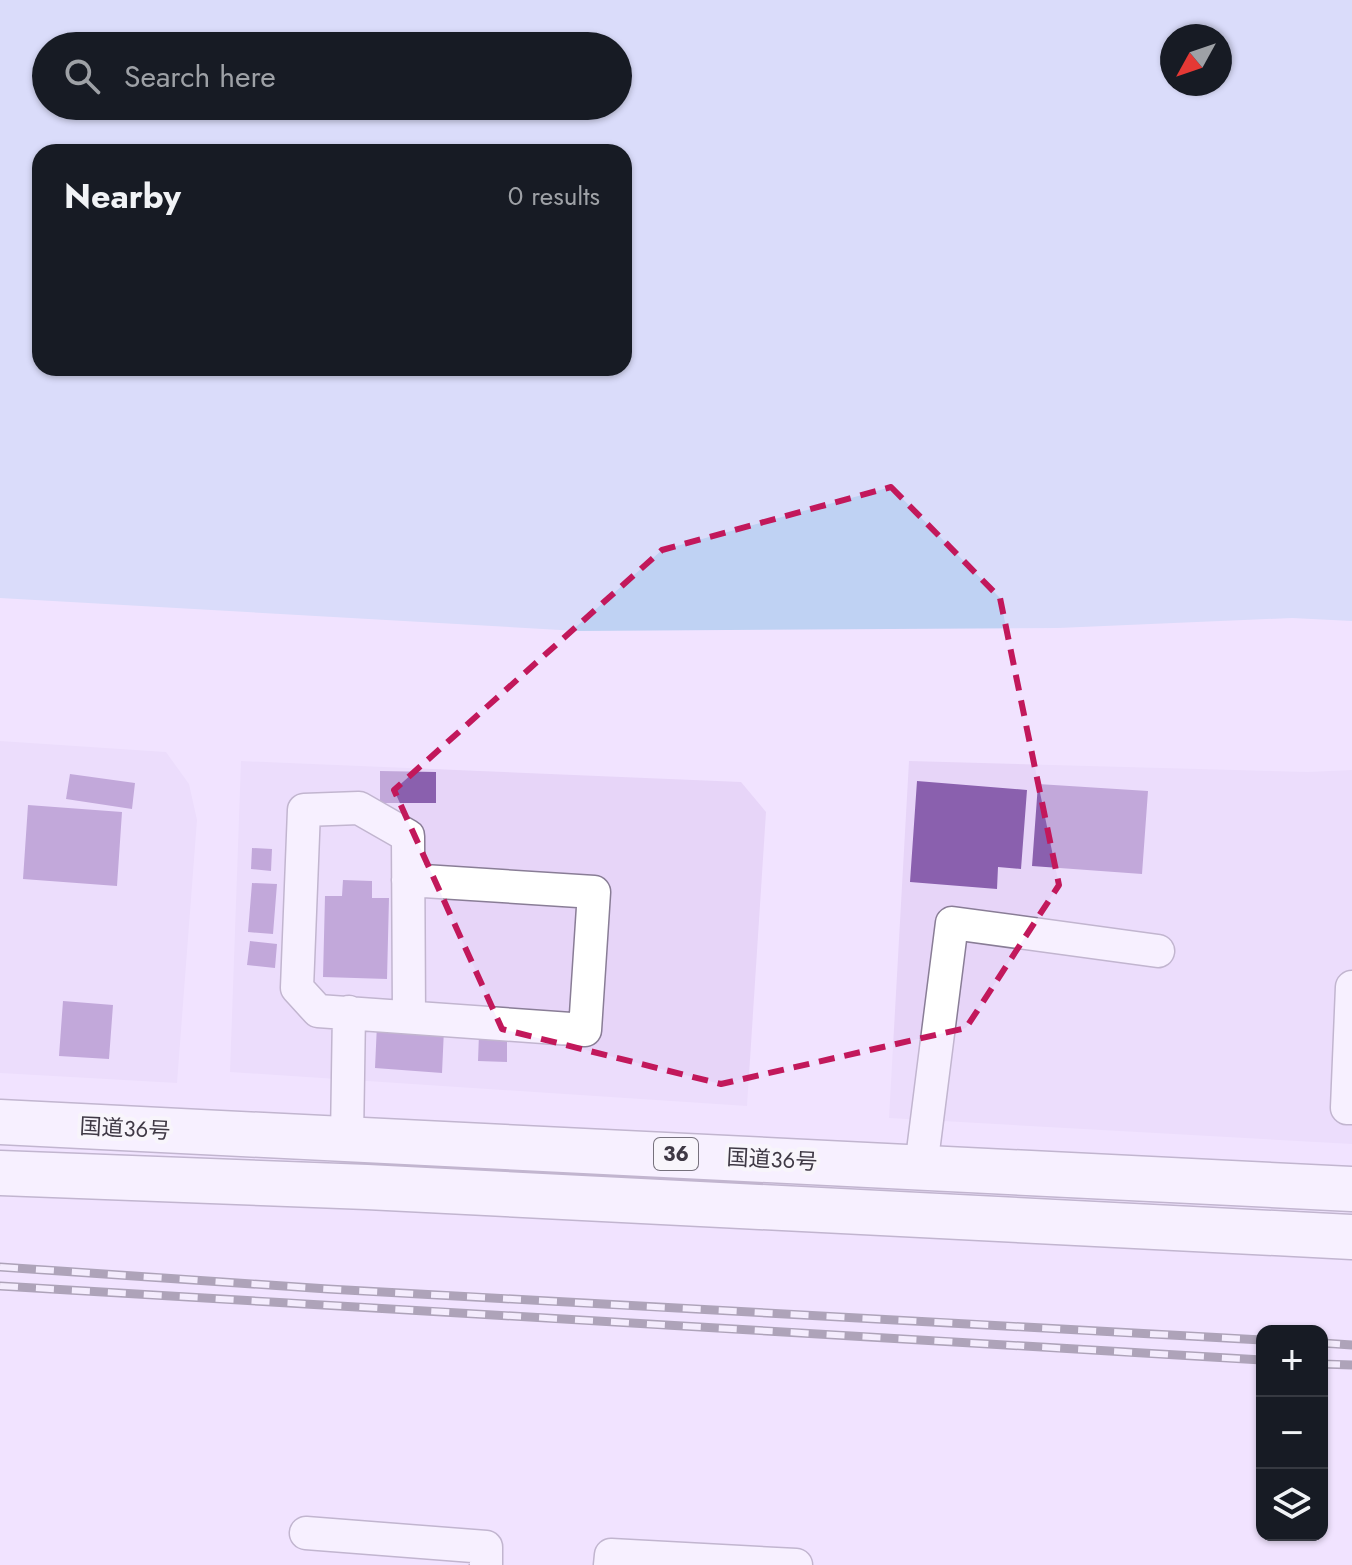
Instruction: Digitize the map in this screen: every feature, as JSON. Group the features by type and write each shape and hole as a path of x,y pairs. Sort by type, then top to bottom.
{"highway":[{"name":"国道36号","path":"0,1122 1352,1189"},
{"name":"36","path":"0,1173 367,1187 1352,1237"}],"lane":[{"path":"408,880 594,892 585,1030 318,1011 297,988 304,810 359,808 408,836 408,880 409,1017"},
{"path":"893,1213 907,1166 952,923 1158,951"},
{"path":"1352,987 1347,1108 1352,1108"},
{"path":"347,1138 349,1012"},
{"path":"306,1533 486,1547 486,1565"},
{"path":"610,1565 611,1555 796,1565"}],"highlighted area":[{"path":"891,487 1000,598 1059,885 966,1028 721,1084 502,1029 394,790 662,550"}],"shaded area":[{"path":"0,741 166,752 189,784 197,820 177,1083 0,1073"},
{"path":"241,761 741,782 766,812 747,1106 230,1072"},
{"path":"909,761 1308,772 1352,770 1352,1144 889,1118"}],"water":[{"path":"0,0 1352,0 1352,621 1292,618 1058,628 578,631 0,598"}],"building":[{"path":"380,771 436,772 436,803 380,803"},
{"path":"70,774 135,783 132,809 66,799"},
{"path":"917,781 1027,790 1021,869 998,867 997,889 910,882"},
{"path":"1038,784 1148,791 1142,874 1032,866"},
{"path":"28,805 122,812 117,886 23,879"},
{"path":"252,848 272,849 271,871 251,869"},
{"path":"343,880 372,881 372,898 389,898 387,979 323,977 325,896 342,896"},
{"path":"252,883 277,884 273,934 248,932"},
{"path":"250,941 277,944 275,968 247,965"},
{"path":"63,1001 113,1005 109,1059 59,1056"},
{"path":"377,1024 444,1029 442,1073 375,1068"},
{"path":"479,1034 507,1035 507,1062 478,1061"}],"railway":[{"path":"0,1267 328,1289 1256,1340"},
{"path":"0,1286 1256,1360"},
{"path":"1328,1343 1352,1345"},
{"path":"1328,1364 1352,1365"}]}
